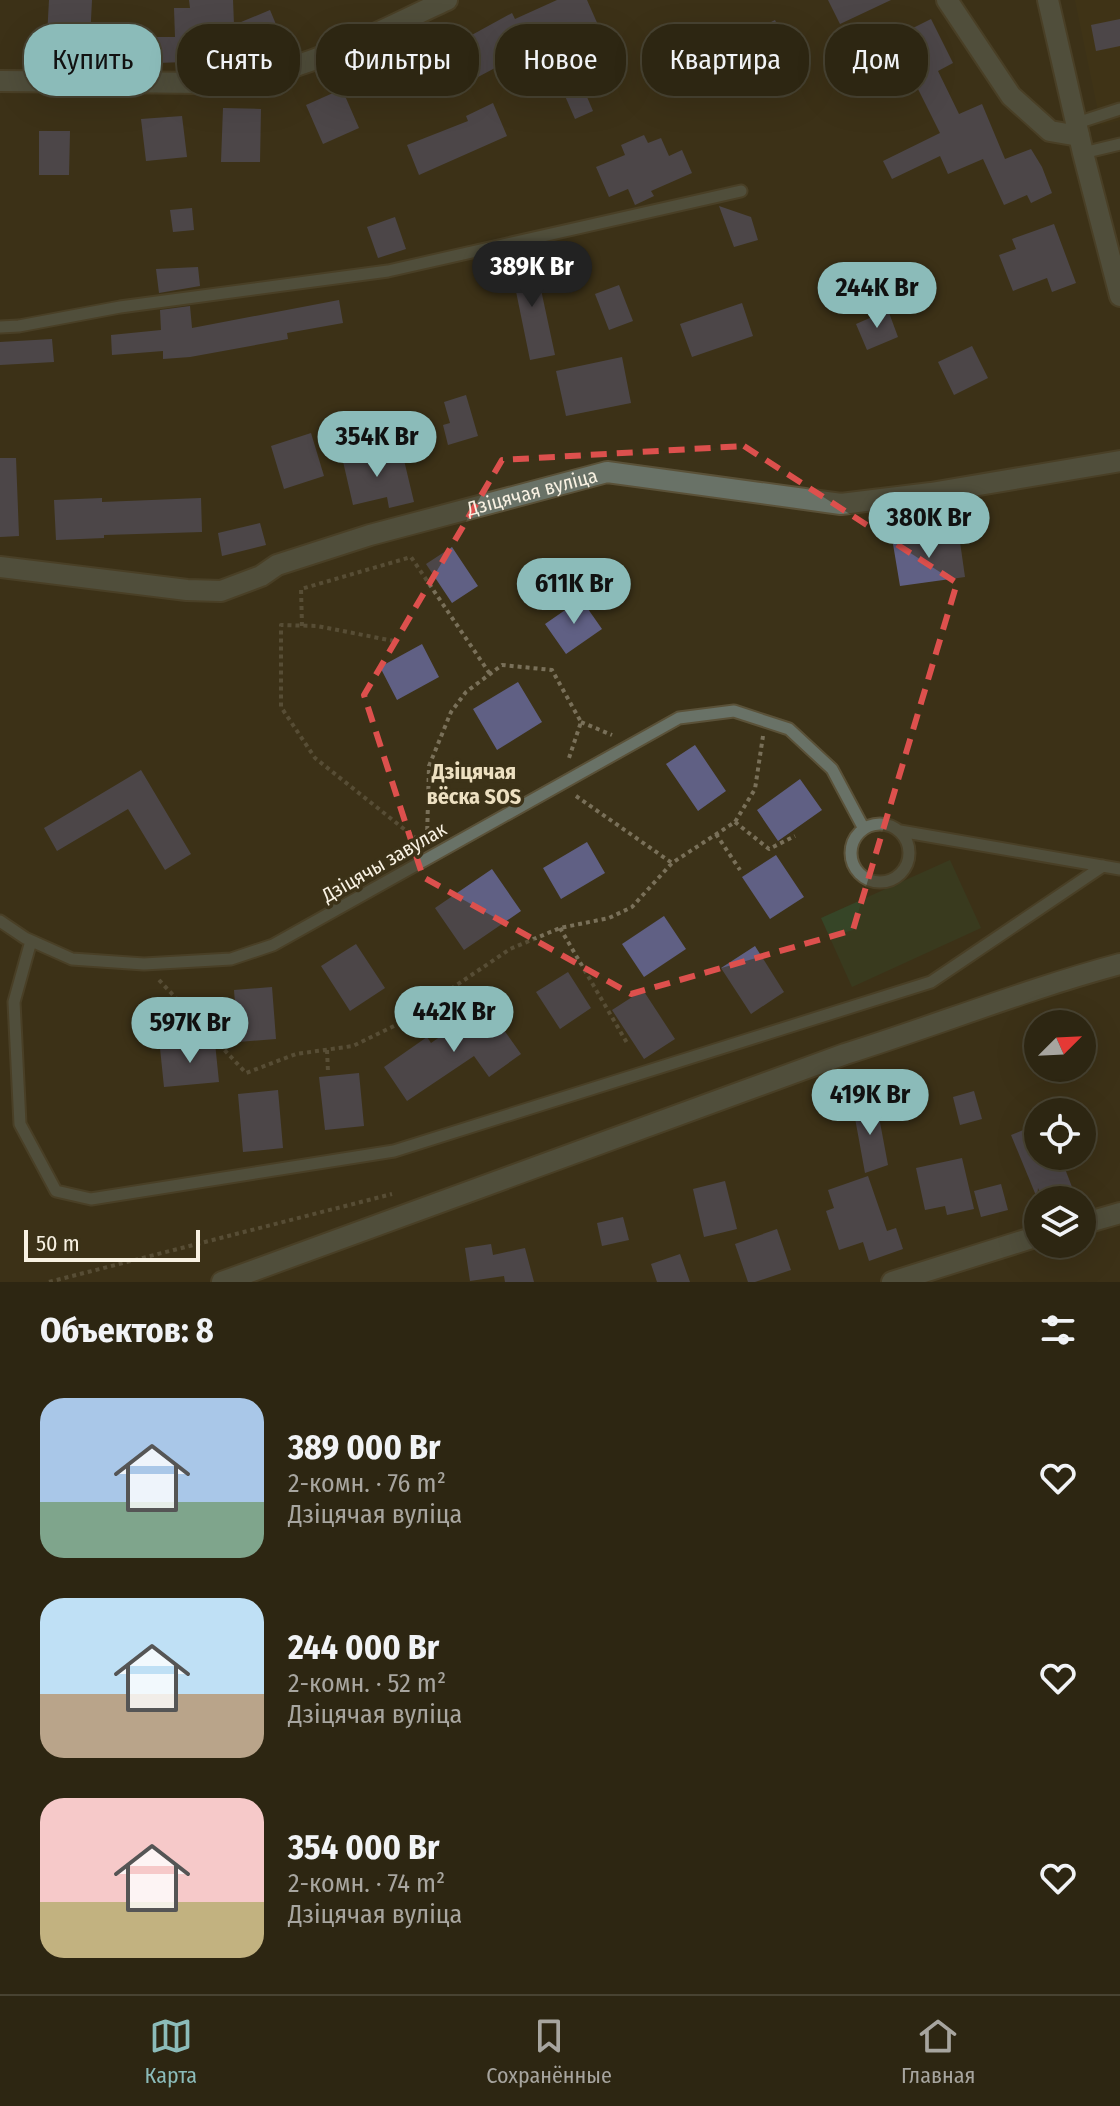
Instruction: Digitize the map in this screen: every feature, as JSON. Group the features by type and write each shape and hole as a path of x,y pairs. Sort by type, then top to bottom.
{"street":[{"path":"0,81 208,83 232,80 306,61 447,0"},
{"path":"947,0 1011,96 1050,131 1080,137"},
{"path":"1048,0 1120,296"},
{"name":"Дзіцячая вуліца","path":"0,567 187,590 221,591 261,576 277,565 342,544 607,472 841,504 931,493 1120,461"},
{"path":"222,1282 845,1054 1071,977 1120,964"},
{"path":"1096,1220 1120,1213"},
{"path":"892,1282 1024,1240"}],"lane":[{"path":"1080,137 1120,109"},
{"path":"1080,137 1120,144"},
{"path":"0,327 120,307 388,271 741,191"},
{"name":"Дзіцячы завулак","path":"0,921 31,941 72,959 144,964 231,959 273,945 679,718 734,711 789,729 832,769 864,829"},
{"path":"900,831 908,844 909,859 905,869 898,877 881,882 867,879 854,866 852,847 864,829 874,824 1120,869"},
{"path":"31,941 14,1002 20,1124 56,1191 91,1199 394,1151 931,982 1103,866"}],"path":[{"path":"302,626 301,589 411,557 490,674"},
{"path":"394,641 317,626 281,625 281,707 315,758 414,837 426,858"},
{"path":"426,858 429,766 451,712 466,692 502,665 552,670"},
{"path":"144,964 246,1073 296,1054 353,1046 402,1022 510,949 560,928 609,918 632,907 672,863 735,822 755,789 765,721"},
{"path":"581,722 635,744"},
{"path":"735,822 769,849 795,836"},
{"path":"716,834 740,870"},
{"path":"560,928 627,1043"},
{"path":"327,1050 328,1072"},
{"path":"49,1282 406,1189"}],"highlighted area":[{"path":"744,446 957,583 853,930 631,994 423,877 364,695 502,460"}],"shaded area":[{"path":"1075,0 1120,0 1120,120 1101,125"}],"green space":[{"path":"950,860 981,928 852,987 821,918"}],"building":[{"path":"49,0 92,0 91,24 48,24"},
{"path":"189,0 233,0 234,24 177,24 177,62 161,63 161,37 175,37 174,8 190,8"},
{"path":"557,0 587,0 598,24 495,24 495,68 479,76 479,31 512,13 515,19"},
{"path":"828,0 891,0 840,24"},
{"path":"270,10 276,24 236,24"},
{"path":"931,19 953,63 938,71 959,114 982,104 1005,159 1031,149 1052,193 1031,203 1027,195 1004,205 983,159 948,174 940,156 892,179 883,161 940,133 922,96 928,96 928,24 921,24"},
{"path":"1120,19 1120,46 1096,51 1091,25"},
{"path":"326,96 345,96 359,128 323,144 306,105"},
{"path":"565,96 587,96 593,111 575,119"},
{"path":"493,103 507,136 419,175 407,145 468,121 466,116"},
{"path":"223,108 261,109 260,162 221,162"},
{"path":"182,116 187,157 146,161 141,119"},
{"path":"39,131 70,131 69,175 39,175"},
{"path":"644,135 648,143 661,138 669,156 682,150 692,173 651,191 654,196 635,205 628,189 609,197 596,167 625,155 621,145"},
{"path":"719,206 751,217 758,240 734,247"},
{"path":"192,208 194,230 173,232 170,210"},
{"path":"395,217 406,249 378,258 367,227"},
{"path":"1054,224 1076,283 1052,292 1047,278 1013,291 999,255 1016,249 1012,239"},
{"path":"534,257 555,355 530,360 510,262"},
{"path":"198,267 200,286 159,293 156,269"},
{"path":"619,285 633,321 609,330 595,294"},
{"path":"339,300 343,323 287,333 288,339 190,357 163,359 163,351 112,355 111,335 161,330 160,310 190,306 192,328"},
{"path":"742,303 753,336 692,357 680,324"},
{"path":"888,310 898,337 867,350 856,324"},
{"path":"52,339 54,362 0,365 0,342"},
{"path":"972,346 988,378 954,395 938,362"},
{"path":"622,357 631,403 566,416 556,371"},
{"path":"466,395 478,436 448,445 443,425 450,423 444,402"},
{"path":"311,433 324,476 284,489 271,446"},
{"path":"377,448 381,461 403,456 414,502 389,508 387,497 353,505 342,457"},
{"path":"0,458 16,458 19,536 0,537"},
{"path":"102,498 102,502 201,498 202,532 56,540 54,500"},
{"path":"260,523 266,545 222,556 218,533"},
{"path":"959,535 965,577 900,586 893,544"},
{"path":"452,547 478,586 452,603 426,564"},
{"path":"581,599 602,629 566,654 545,624"},
{"path":"422,644 439,677 397,700 380,667"},
{"path":"518,682 542,722 497,750 473,709"},
{"path":"695,745 726,791 698,811 666,764"},
{"path":"141,770 191,854 165,870 128,809 57,851 44,828"},
{"path":"800,779 822,810 778,841 757,810"},
{"path":"587,842 605,873 561,899 543,868"},
{"path":"776,855 804,897 770,919 742,877"},
{"path":"492,869 521,911 464,950 435,908"},
{"path":"664,916 686,949 644,977 622,944"},
{"path":"356,944 385,988 350,1011 321,966"},
{"path":"755,946 784,992 751,1014 721,968"},
{"path":"568,972 591,1008 560,1029 536,992"},
{"path":"272,987 276,1039 238,1042 234,990"},
{"path":"643,990 675,1039 644,1059 612,1010"},
{"path":"486,1005 521,1054 489,1077 474,1056 407,1101 384,1067 427,1037 431,1043"},
{"path":"215,1043 219,1082 164,1087 160,1048"},
{"path":"359,1073 364,1126 325,1130 319,1077"},
{"path":"278,1090 283,1148 243,1152 238,1094"},
{"path":"974,1091 982,1119 960,1125 953,1097"},
{"path":"876,1101 888,1165 865,1173 853,1107"},
{"path":"1024,1130 1024,1166 1011,1135"},
{"path":"962,1158 974,1209 947,1215 945,1206 925,1210 916,1168"},
{"path":"1025,1170 1065,1170 1072,1186 1032,1186"},
{"path":"868,1176 887,1231 896,1228 903,1249 869,1261 863,1242 839,1250 826,1211 834,1208 828,1190"},
{"path":"725,1181 737,1229 704,1237 693,1189"},
{"path":"1001,1184 1008,1210 981,1217 974,1191"},
{"path":"623,1217 629,1240 602,1246 597,1223"},
{"path":"777,1229 791,1270 748,1282 735,1244"},
{"path":"491,1244 493,1255 525,1248 534,1282 505,1282 504,1276 470,1281 465,1248"},
{"path":"680,1254 690,1282 657,1282 651,1264"}],"district":[{"name":"Дзіцячая вёска SOS","path":"474,784"}]}
